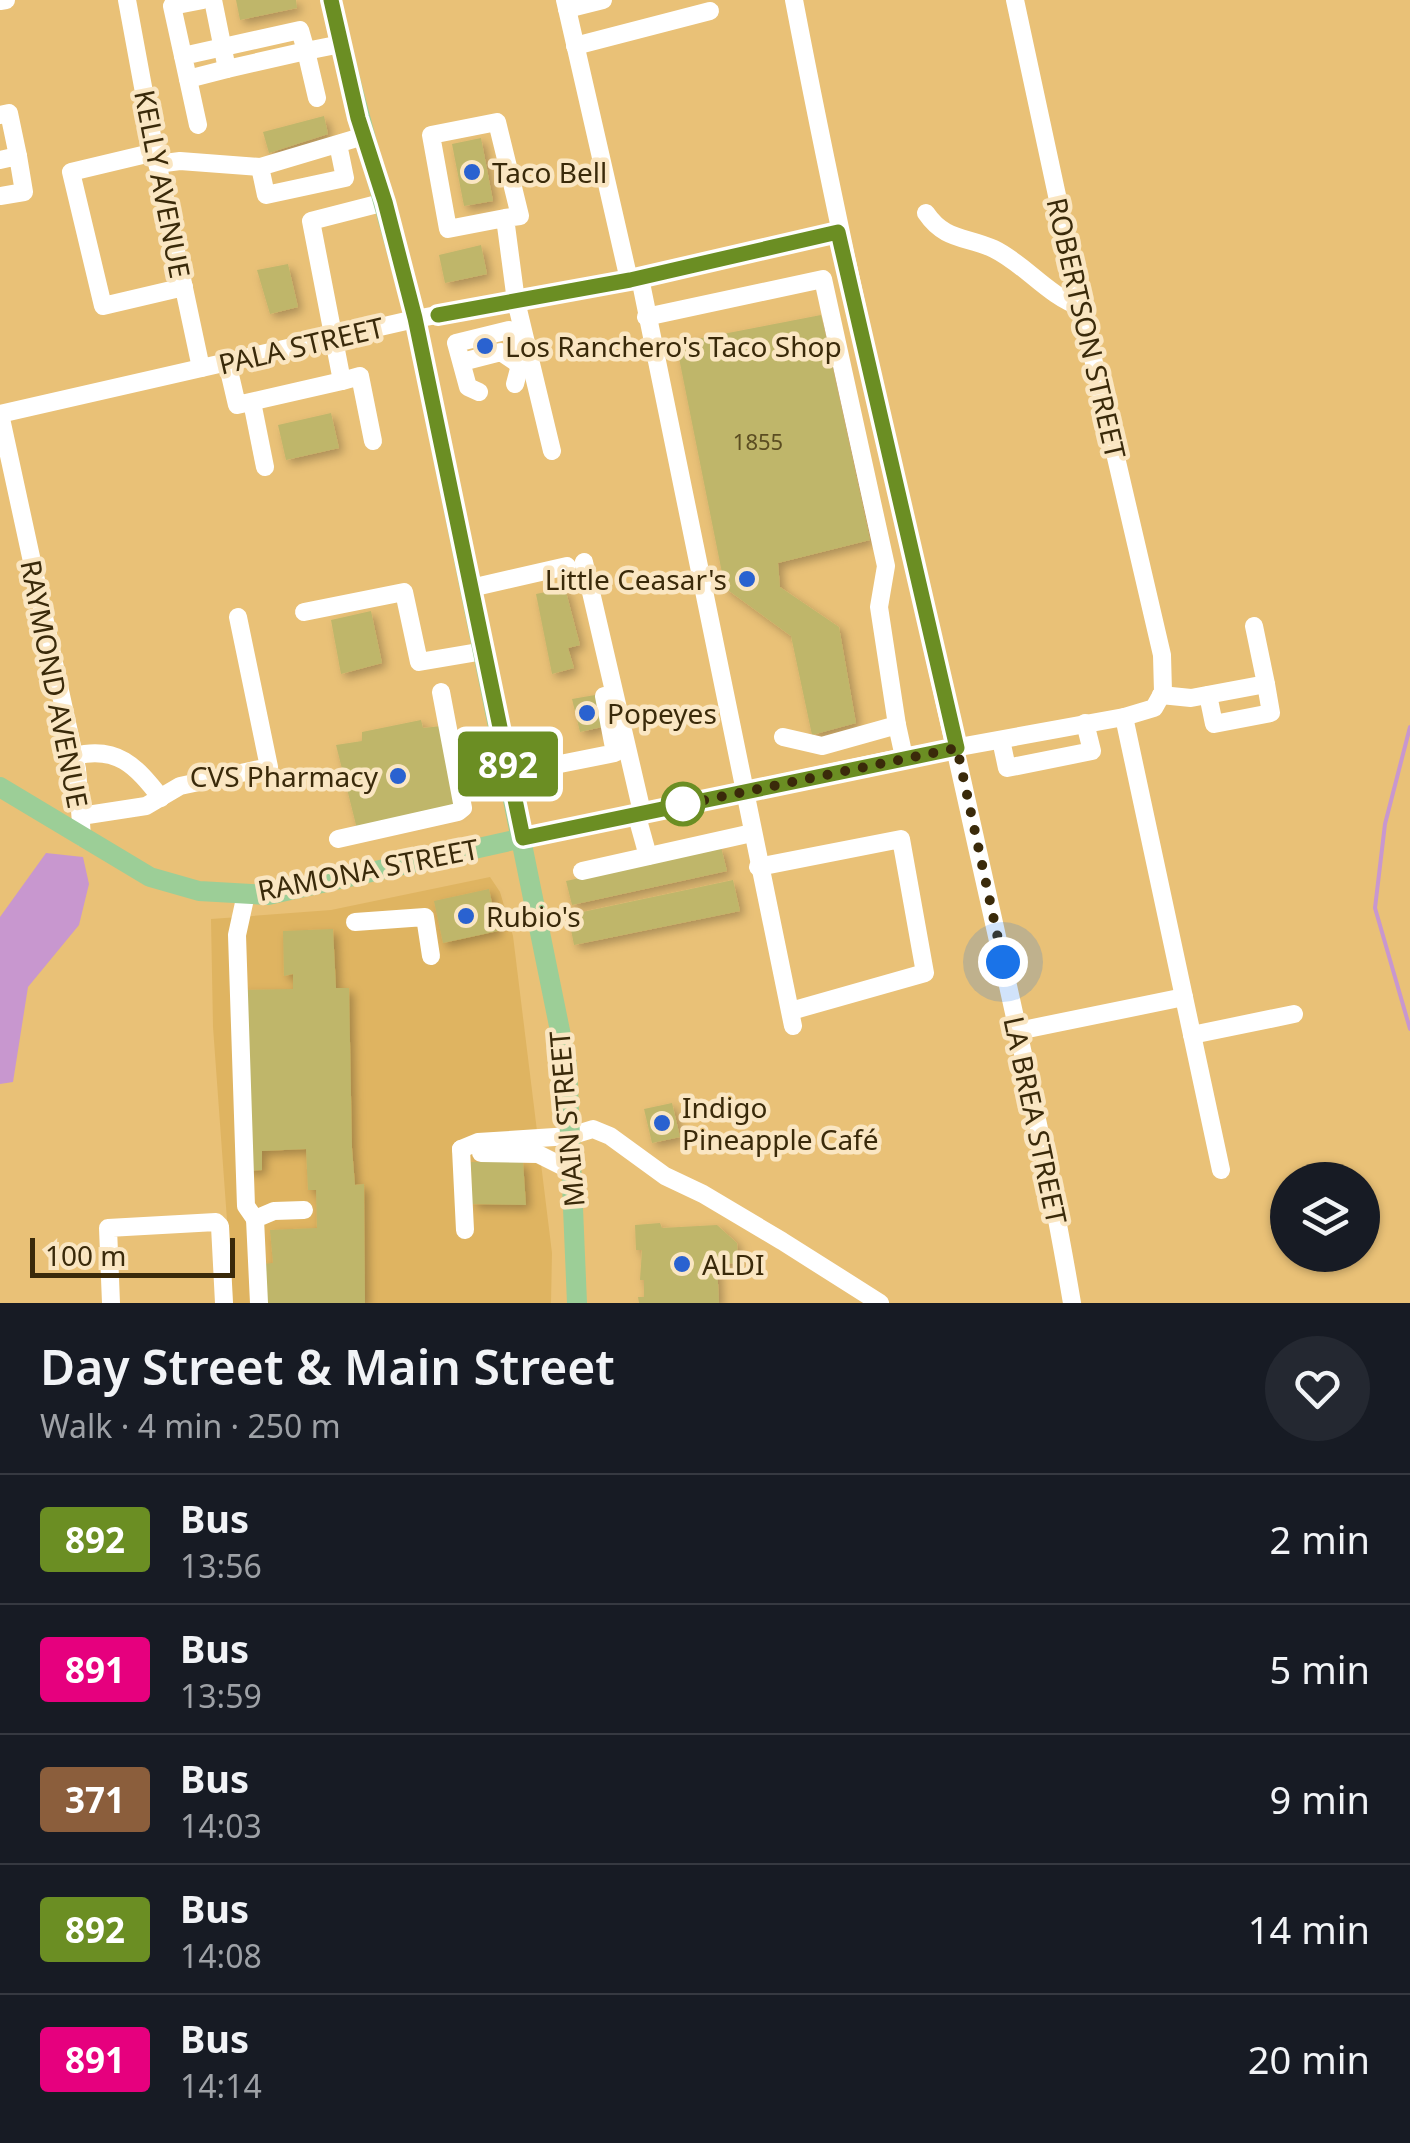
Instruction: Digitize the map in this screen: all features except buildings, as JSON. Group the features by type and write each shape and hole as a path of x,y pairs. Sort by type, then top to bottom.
{"main road":[{"name":"MAIN STREET","path":"331,0 415,318 567,1065 578,1303"},
{"name":"RAMONA STREET","path":"0,787 81,826 150,877 199,891 268,895 523,838"}],"street":[{"name":"KELLY AVENUE","path":"128,0 156,158 201,368"},
{"path":"198,125 172,6 203,0"},
{"path":"212,0 227,70"},
{"path":"604,0 566,5 646,317 758,866 792,1018 925,974 901,839 758,866"},
{"name":"LA BREA STREET","path":"794,0 838,232 1050,1174 1072,1303"},
{"name":"ROBERTSON STREET","path":"1015,0 1162,655 1161,695"},
{"path":"575,46 710,12"},
{"path":"183,56 300,30 317,98"},
{"path":"188,79 341,44"},
{"path":"0,114 9,113 9,158 24,192 0,196"},
{"path":"497,122 520,216 505,218 448,229 431,135 497,122"},
{"path":"184,287 103,306 71,172 156,158 260,167 364,136"},
{"path":"260,167 266,195 346,178 338,144"},
{"path":"342,380 311,221 385,202"},
{"path":"926,213 948,236 993,249 1081,307"},
{"path":"505,218 516,301 552,450"},
{"name":"PALA STREET","path":"0,414 415,318 634,279 838,232"},
{"path":"646,317 824,278 886,566 879,608 904,757"},
{"path":"479,392 468,387 456,343 509,330 520,365 515,384"},
{"path":"228,362 238,405 360,376 373,441"},
{"path":"252,402 264,467"},
{"name":"RAYMOND AVENUE","path":"0,414 74,756 81,826"},
{"path":"470,588 575,564 648,856"},
{"path":"304,612 404,592 420,662 484,652"},
{"path":"81,826 146,806 180,786 269,767 238,617"},
{"path":"1208,695 1214,724 1272,713 1254,626"},
{"path":"560,764 614,753 600,674"},
{"path":"523,838 904,757 1124,717 1154,708 1161,695 1192,698 1266,684"},
{"path":"338,839 463,808 441,692"},
{"path":"1124,717 1221,1170"},
{"path":"1002,740 1007,768 1092,751 1086,723"},
{"path":"783,737 822,746 897,725"},
{"path":"74,756 108,752 135,769 161,798"},
{"path":"582,871 752,833"},
{"path":"246,894 237,935 246,1206 255,1219 260,1303"},
{"path":"355,922 425,917 431,956"},
{"path":"1018,1031 1184,997"},
{"path":"1192,1035 1294,1014"},
{"path":"460,1149 478,1142 570,1136 593,1129 880,1303"},
{"path":"460,1149 474,1153 538,1154 572,1171"},
{"path":"460,1149 465,1230"},
{"path":"255,1219 274,1211 304,1210"},
{"path":"110,1303 108,1228 216,1222 220,1226 224,1303"}],"shaded area":[{"path":"46,853 83,857 89,884 79,925 28,987 13,1082 0,1084 0,917"},
{"path":"490,877 500,892 513,936 552,1253 551,1303 233,1303 213,1027 211,919 331,910"}],"waterway":[{"path":"1410,727 1385,824 1375,908 1410,1029"}],"bus line":[{"name":"892","path":"331,0 358,118 415,318 523,838 957,748 838,232 630,280 438,315"}],"place":[{"name":"Taco Bell","path":"472,172"},
{"name":"Los Ranchero's Taco Shop","path":"485,346"},
{"name":"Little Ceasar's","path":"747,579"},
{"name":"Popeyes","path":"587,713"},
{"name":"CVS Pharmacy","path":"398,776"},
{"name":"Rubio's","path":"466,916"},
{"name":"Indigo Pineapple Café","path":"662,1123"},
{"name":"ALDI","path":"682,1264"}],"route":[{"path":"683,804 676,806 957,748 1003,962"}]}
